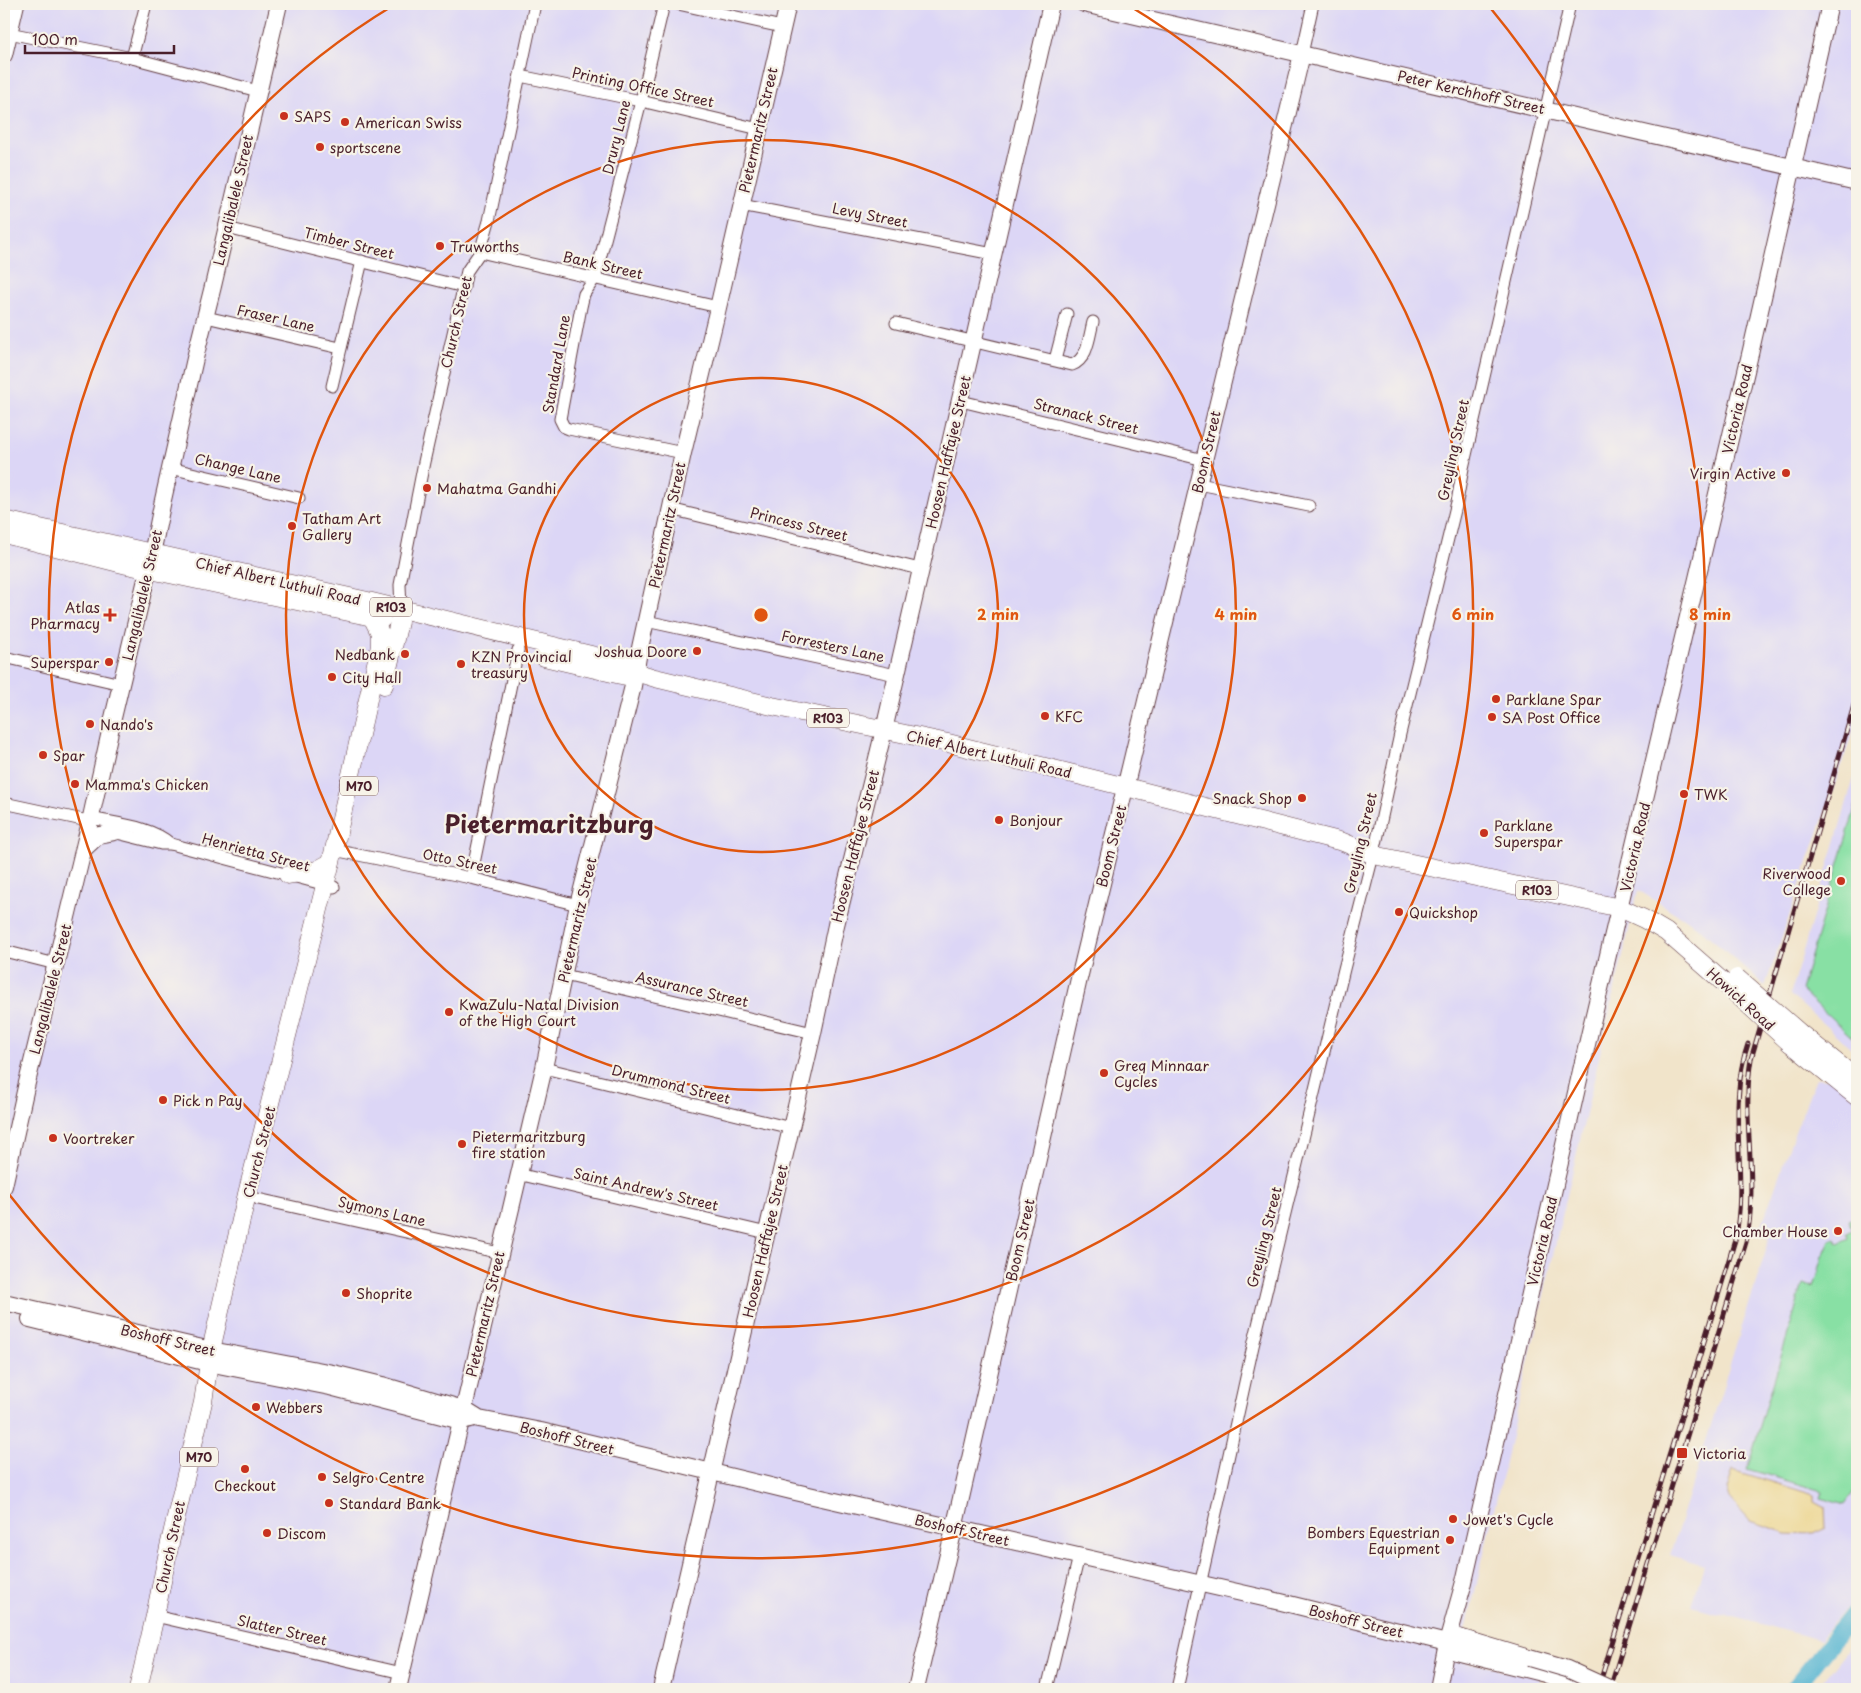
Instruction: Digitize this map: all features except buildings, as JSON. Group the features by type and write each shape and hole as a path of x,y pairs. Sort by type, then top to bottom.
{"main road":[{"name":"Chief Albert Luthuli Road","path":"4,520 150,562 372,617 395,612 409,612 624,663 635,672 772,706 948,743 1126,786 1343,842 1622,903"},
{"name":"Chief Albert Luthuli Road","path":"4,534 395,612 518,650 626,676 635,672"},
{"name":"Church Street","path":"336,855 395,612"},
{"name":"Church Street","path":"215,1358 258,1199 336,855 380,646 380,633 372,617"},
{"path":"288,875 317,870 336,855"},
{"name":"Church Street","path":"146,1689 158,1617 215,1358 247,1194 329,886"},
{"name":"Howick Road","path":"1622,903 1649,909 1673,923 1734,983 1857,1097"},
{"name":"Howick Road","path":"1795,1038 1857,1079"},
{"name":"Church Street","path":"138,1689 158,1617"}],"street":[{"path":"4,55 16,4"},
{"path":"132,58 146,4"},
{"name":"Langalibalele Street","path":"4,1186 84,849 88,821 279,4"},
{"name":"Church Street","path":"395,612 424,462 467,271 480,252 489,221 535,4"},
{"name":"Drury Lane","path":"595,278 664,4"},
{"path":"678,4 782,27"},
{"name":"Pietermaritz Street","path":"398,1689 467,1416 500,1253 544,1068 578,905 633,686 682,453 788,4"},
{"name":"Hoosen Haffajee Street","path":"661,1689 813,1033 836,925 884,730 1052,4"},
{"name":"Peter Kerchhoff Street","path":"1084,4 1857,182"},
{"name":"Boom Street","path":"916,1689 1074,1002 1313,4"},
{"name":"Greyling Street","path":"1177,1689 1260,1318 1344,969 1375,849 1400,734 1457,502 1544,110 1570,4"},
{"name":"Victoria Road","path":"1438,1689 1454,1644 1464,1582 1591,1027 1622,903 1830,4"},
{"path":"9,33 132,58 258,91"},
{"name":"Printing Office Street","path":"520,76 641,101 759,129"},
{"name":"Levy Street","path":"741,205 993,254"},
{"name":"Timber Street","path":"227,228 464,287"},
{"name":"Bank Street","path":"480,252 718,307"},
{"path":"332,386 362,261"},
{"name":"Standard Lane","path":"595,278 584,294 560,415 561,423 569,429 682,453"},
{"path":"1055,360 1067,314"},
{"name":"Fraser Lane","path":"206,317 340,348"},
{"path":"896,323 974,340 1072,365 1079,363 1084,357 1093,322"},
{"name":"Stranack Street","path":"960,401 1204,460"},
{"name":"Change Lane","path":"170,468 300,498"},
{"path":"1199,484 1309,506"},
{"name":"Princess Street","path":"670,509 920,569"},
{"name":"Forresters Lane","path":"646,620 896,675"},
{"path":"471,878 518,650"},
{"path":"4,657 121,684"},
{"name":"Henrietta Street","path":"4,803 160,835 171,844"},
{"name":"Henrietta Street","path":"88,821 115,832 161,844 171,844 329,886"},
{"path":"84,849 98,835 115,832"},
{"name":"Otto Street","path":"336,855 471,878 578,905"},
{"path":"4,951 56,964"},
{"name":"Assurance Street","path":"564,974 813,1033"},
{"name":"Drummond Street","path":"544,1068 791,1128"},
{"name":"Saint Andrew's Street","path":"518,1174 767,1233"},
{"name":"Symons Lane","path":"258,1199 500,1253"},
{"name":"Boshoff Street","path":"4,1302 215,1358"},
{"name":"Boshoff Street","path":"4,1313 215,1358 333,1373 382,1385 467,1416 541,1431 1200,1586 1281,1602 1528,1664"},
{"path":"1047,1689 1078,1556"},
{"name":"Slatter Street","path":"158,1617 402,1673"},
{"path":"1528,1664 1584,1689"},
{"path":"1528,1664 1566,1669 1611,1689"}],"shaded area":[{"path":"4,4 1857,4 1857,720 1765,986 1698,927 1638,890 1459,1660 1541,1678 1538,1689 4,1689"},
{"name":"Riverwood College","path":"1857,768 1857,1053 1790,995"},
{"path":"1816,1078 1840,1080 1857,1096 1857,1597 1820,1640 1692,1606 1704,1565 1670,1555 1770,1238 1759,1233"},
{"path":"1857,1638 1857,1689 1817,1689"}],"green space":[{"name":"Riverwood College","path":"1857,802 1857,1042 1801,990"},
{"path":"1857,1217 1857,1488 1845,1505 1820,1498 1822,1491 1747,1469 1803,1284 1814,1287 1830,1240 1835,1238 1838,1243 1849,1238 1847,1233 1853,1230 1848,1220"}],"sand":[{"path":"1733,1470 1814,1495 1814,1501 1825,1507 1826,1528 1813,1534 1786,1533 1750,1521 1730,1499 1727,1489"}],"waterway":[{"path":"1794,1689 1857,1610"}],"railway":[{"path":"1610,1689 1746,1242 1751,1196 1748,1104 1751,1059 1857,695"},
{"path":"1598,1689 1735,1240 1739,1216 1740,1191 1739,1092 1748,1044"}],"place":[{"name":"SAPS","path":"284,116"},
{"name":"American Swiss","path":"345,122"},
{"name":"sportscene","path":"320,147"},
{"name":"Truworths","path":"440,246"},
{"name":"Virgin Active","path":"1786,473"},
{"name":"Mahatma Gandhi","path":"427,488"},
{"name":"Tatham Art Gallery","path":"292,526"},
{"name":"Atlas Pharmacy","path":"110,615"},
{"name":"Joshua Doore","path":"697,651"},
{"name":"Nedbank","path":"405,654"},
{"name":"Superspar","path":"109,662"},
{"name":"KZN Provincial treasury","path":"461,664"},
{"name":"City Hall","path":"332,677"},
{"name":"Parklane Spar","path":"1496,699"},
{"name":"KFC","path":"1045,716"},
{"name":"SA Post Office","path":"1492,717"},
{"name":"Nando's","path":"90,724"},
{"name":"Spar","path":"43,755"},
{"name":"Mamma's Chicken","path":"75,784"},
{"name":"TWK","path":"1684,794"},
{"name":"Snack Shop","path":"1302,798"},
{"name":"Bonjour","path":"999,820"},
{"name":"Parklane Superspar","path":"1484,833"},
{"name":"Riverwood College","path":"1841,881"},
{"name":"Quickshop","path":"1399,912"},
{"name":"KwaZulu-Natal Division of the High Court","path":"449,1012"},
{"name":"Greg Minnaar Cycles","path":"1104,1073"},
{"name":"Pick n Pay","path":"163,1100"},
{"name":"Voortreker","path":"53,1138"},
{"name":"Pietermaritzburg fire station","path":"462,1144"},
{"name":"Chamber House","path":"1838,1231"},
{"name":"Shoprite","path":"346,1293"},
{"name":"Webbers","path":"256,1407"},
{"name":"Victoria","path":"1682,1453"},
{"name":"Checkout","path":"245,1469"},
{"name":"Selgro Centre","path":"322,1477"},
{"name":"Standard Bank","path":"329,1503"},
{"name":"Jowet's Cycle","path":"1453,1519"},
{"name":"Discom","path":"267,1533"},
{"name":"Bombers Equestrian Equipment","path":"1450,1540"}],"district":[{"name":"Pietermaritzburg","path":"549,823"}]}
